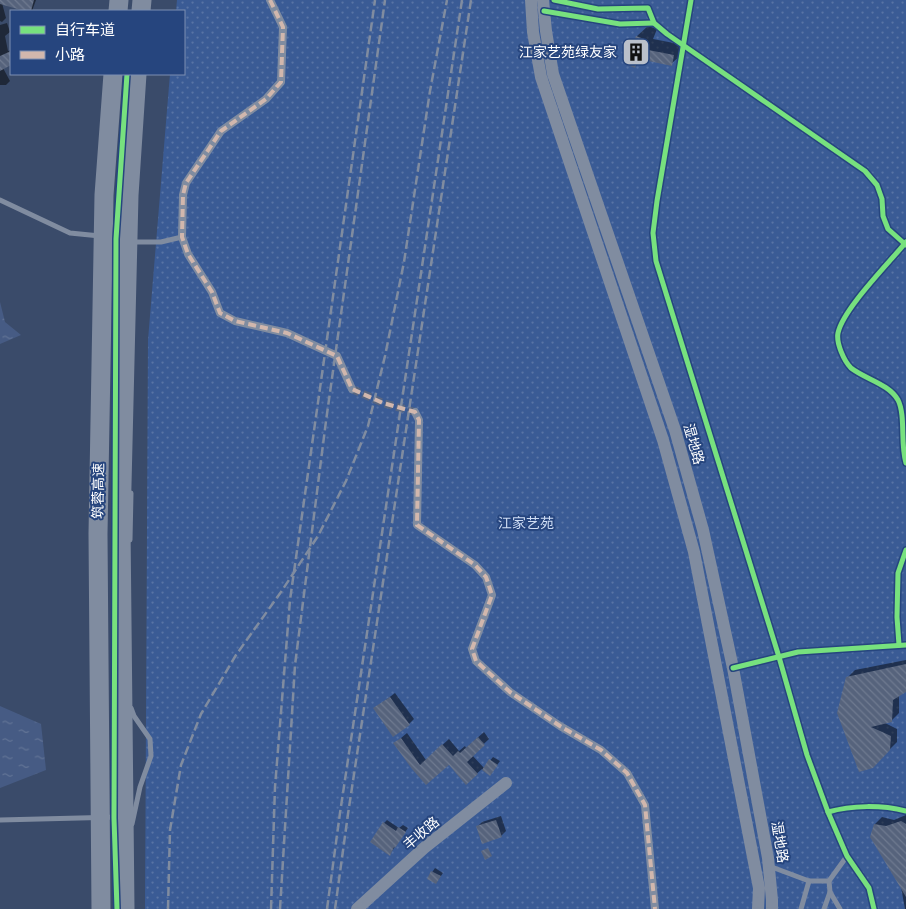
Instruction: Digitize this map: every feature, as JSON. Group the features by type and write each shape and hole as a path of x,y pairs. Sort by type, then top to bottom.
{"highway":[{"name":"筑蓉高速","path":"101,909 98,534 104,195 113,75"},
{"name":"筑蓉高速","path":"125,909 121,526 130,195 137,75"}],"street":[{"path":"270,0 283,27 281,82 266,99 221,132 186,183 183,195 182,237 188,254 212,292 220,313 235,321 287,333 337,356 352,389"},
{"name":"湿地路","path":"531,0 533,32 541,77 663,440 694,552 759,888 758,909"},
{"name":"湿地路","path":"543,0 553,74 675,430 704,530 733,668 769,866 772,909"},
{"path":"414,412 419,420 418,525 475,564 486,578 492,595 472,649 476,661 510,692 560,726 601,750 626,773 645,805 655,909"},
{"name":"丰收路","path":"357,909 424,848 506,783"}],"lane":[{"path":"0,200 70,233 91,234 135,243 161,242 182,237"},
{"path":"135,253 136,233"},
{"path":"130,545 131,486"},
{"path":"129,640 128,701 134,716 150,739 151,756 140,787 131,829"},
{"path":"0,820 134,817"},
{"path":"824,909 830,892 829,881 847,856"},
{"path":"769,866 809,881 829,881"},
{"path":"801,909 809,881"},
{"path":"830,892 840,909"}],"green space":[{"name":"江家艺苑","path":"177,0 906,0 906,909 145,909 148,340 170,75 185,75 185,10 176,10"}],"water":[{"path":"0,302 5,322 21,335 0,344"},
{"path":"0,706 41,724 46,770 0,788"}],"building":[{"path":"0,0 34,0 31,10 21,10 0,4"},
{"path":"636,36 647,40 643,49 674,55 672,66 639,59 635,68 625,64"},
{"path":"10,51 10,66 0,71 0,56"},
{"path":"906,664 906,692 893,700 892,722 871,727 891,736 890,750 873,768 859,772 837,713 846,677"},
{"path":"390,697 410,725 393,737 373,708"},
{"path":"478,737 485,745 467,762 478,774 466,785 449,765 426,785 393,743 401,738 420,765 442,744 453,756 458,751 460,753"},
{"path":"489,759 498,765 490,776 482,770"},
{"path":"496,820 502,837 482,844 476,826"},
{"path":"901,821 906,824 906,897 870,837 874,824 886,826"},
{"path":"383,822 396,831 398,827 406,832 394,847 390,856 370,842"},
{"path":"488,848 492,856 485,860 481,851"},
{"path":"431,871 441,876 436,884 427,879"}],"tunnel":[{"path":"352,389 383,403 415,412"}],"railway":[{"path":"271,909 275,787 290,600 375,0"},
{"path":"280,909 295,665 326,421 385,0"},
{"path":"168,909 170,830 181,765 201,714 236,655 318,536 346,481 368,426 385,356 404,262 430,91 447,0"},
{"path":"327,909 462,0"},
{"path":"335,909 471,0"}],"marked path":[{"path":"270,0 283,27 281,82 266,99 221,131 186,183 183,195 182,237 188,254 212,292 220,313 235,321 287,333 337,356 352,389 383,403 415,412 419,420 417,525 475,565 486,577 492,595 472,649 476,661 510,692 560,726 601,750 627,773 645,805 655,909"}],"cycle path":[{"path":"554,0 598,9 648,8 654,23 667,34 865,171 877,185 882,199 883,216 888,229 906,245"},
{"path":"691,0 657,201 653,233 656,261 779,657 807,755 847,856 869,888 874,909"},
{"path":"544,11 620,24 654,23"},
{"path":"117,909 114,818 116,239 127,75"},
{"path":"906,242 857,299 848,312 838,333 841,352 851,368 889,390 898,400 902,414 903,447 906,463"},
{"path":"899,645 897,617 898,573 906,550"},
{"path":"733,668 798,652 906,645"},
{"path":"828,812 847,808 867,807 906,811"}],"place":[{"name":"江家艺苑绿友家","path":"636,52"}]}
